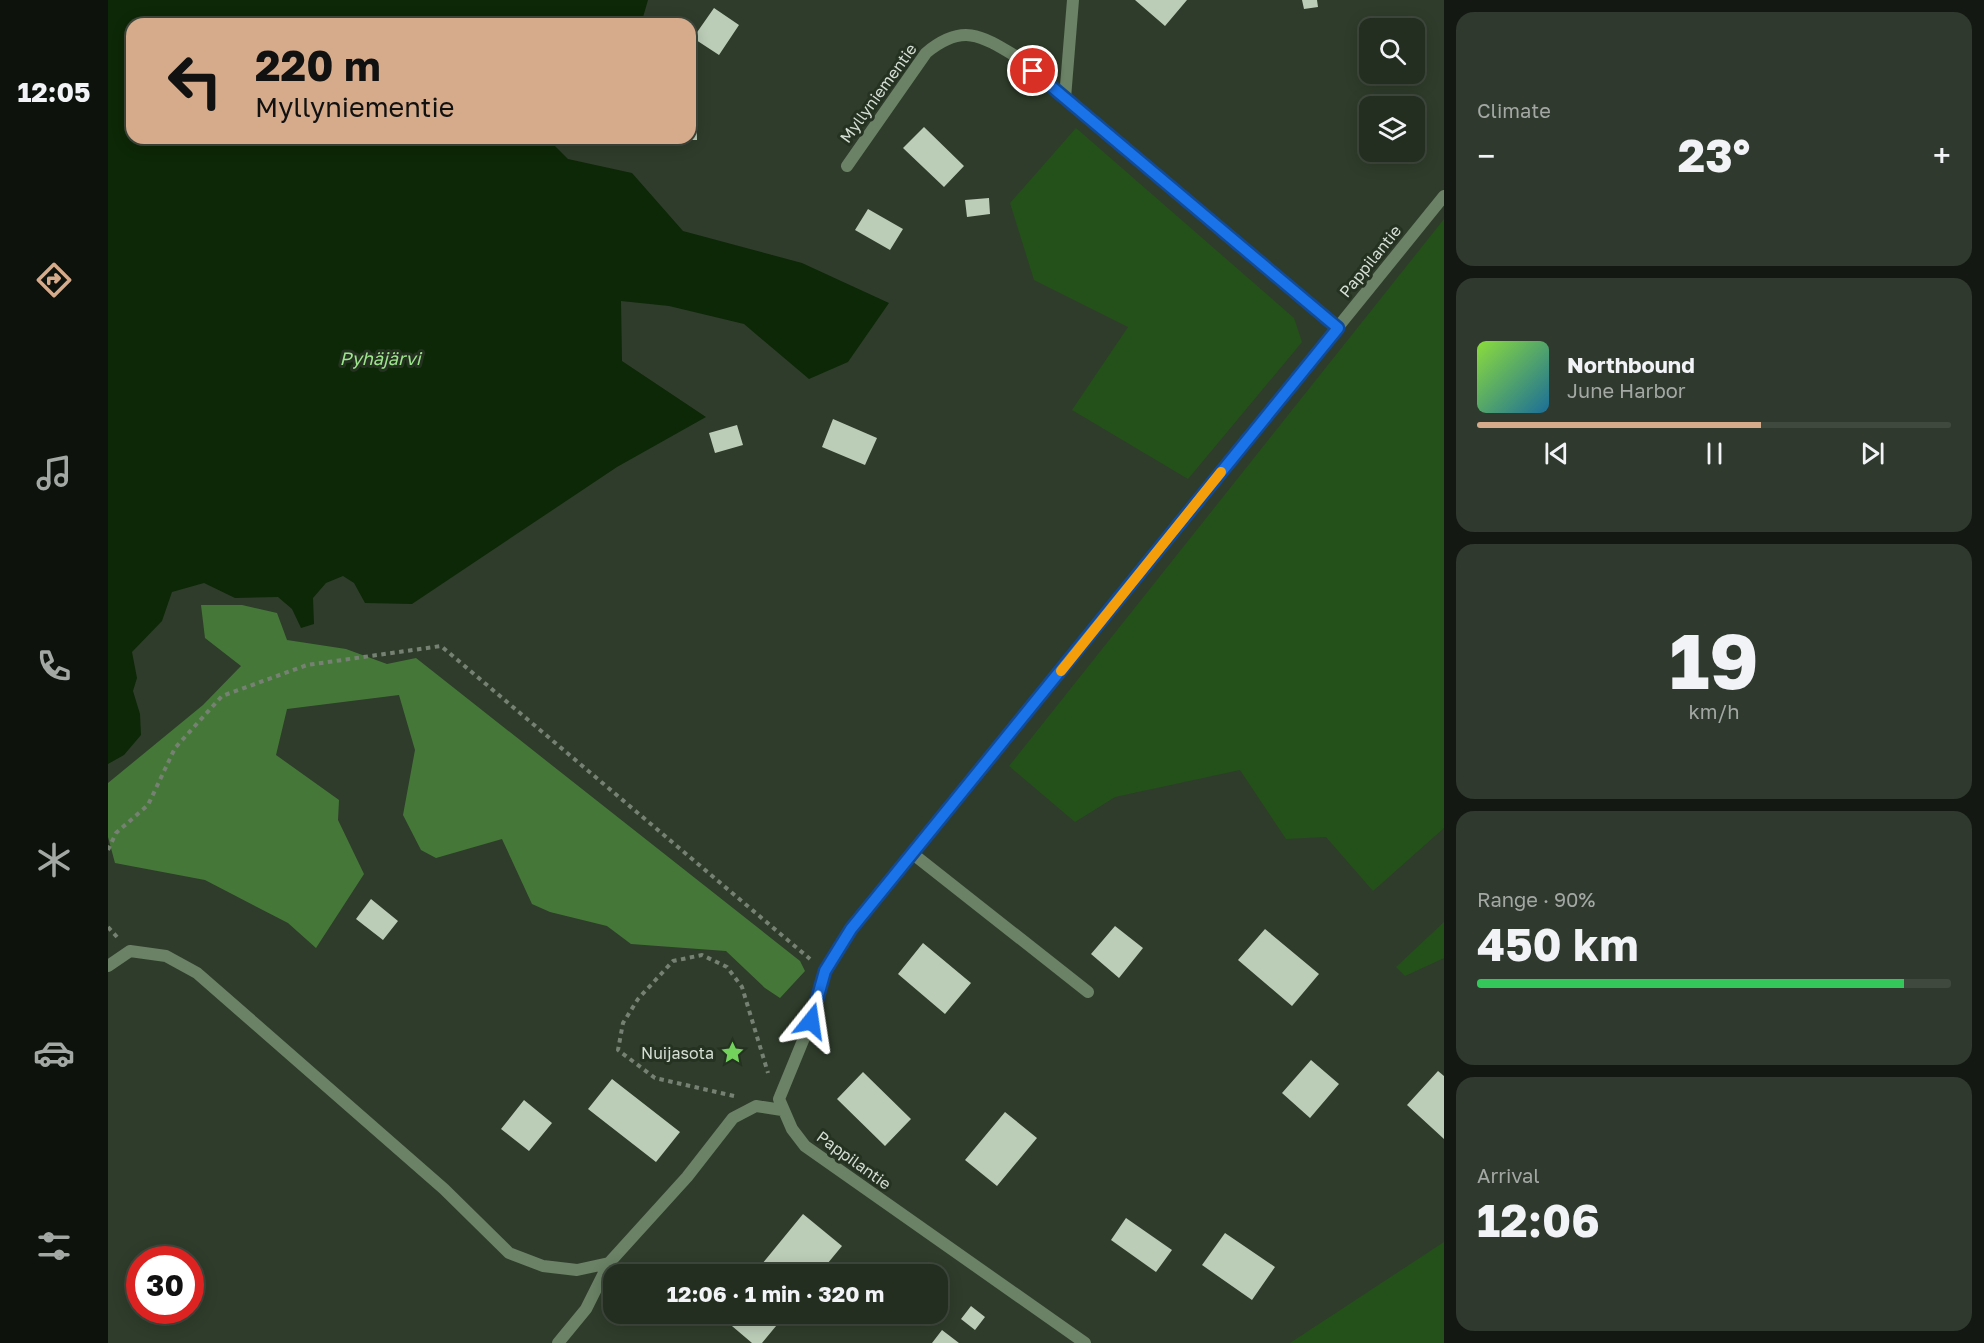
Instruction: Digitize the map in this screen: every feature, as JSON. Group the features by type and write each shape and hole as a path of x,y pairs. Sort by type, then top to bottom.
{"street":[{"path":"1065,98 1073,0"},
{"name":"Myllyniementie","path":"847,166 926,53 938,43 955,35 971,35 991,41 1017,57 1338,328"},
{"name":"Pappilantie","path":"1085,1343 805,1146 792,1129 780,1105 811,1021 825,971 851,929 1444,196"},
{"path":"913,854 1088,992"},
{"path":"108,966 130,951 166,956 197,973 444,1189 510,1252 543,1266 578,1270 609,1263"},
{"path":"558,1343 586,1309 609,1263 687,1178 733,1118 756,1106 780,1105"}],"path":[{"path":"108,850 116,833 148,805 175,748 222,696 307,665 441,646 825,971"},
{"path":"756,1106 728,1094 655,1078 618,1050 623,1023 638,999 673,962 702,955 727,967 742,987 766,1068 780,1105"}],"shaded area":[{"path":"1076,128 1294,318 1302,342 1188,479 1072,410 1128,327 1034,280 1010,203"},
{"path":"1444,219 1444,828 1373,891 1326,837 1286,839 1240,770 1115,797 1075,822 1009,766"},
{"path":"1444,922 1444,958 1405,976 1396,967"},
{"path":"1444,1242 1444,1343 1290,1343"}],"green space":[{"path":"201,605 242,605 277,613 287,640 346,649 387,664 416,658 800,961 805,971 780,998 765,988 726,951 631,944 607,926 550,912 532,904 502,839 436,858 421,850 403,815 415,750 399,695 287,709 276,755 339,800 338,820 364,874 316,948 288,923 205,880 115,863 108,837 108,783 203,705 241,666 205,638"}],"water":[{"name":"Pyhäjärvi","path":"108,0 648,0 643,18 126,18 126,144 553,144 568,159 632,173 683,231 802,263 889,303 848,362 809,379 744,324 669,306 621,301 622,361 706,417 617,467 412,604 365,603 354,583 343,576 326,583 313,598 314,624 301,628 292,609 278,597 235,598 204,583 172,592 162,621 132,652 137,678 133,691 140,714 141,735 124,755 108,764"}],"building":[{"path":"1135,0 1187,0 1165,26"},
{"path":"1302,0 1317,0 1318,7 1304,9"},
{"path":"714,8 739,25 719,55 696,40 696,34"},
{"path":"696,84 697,140 696,140"},
{"path":"924,127 964,166 944,187 903,148"},
{"path":"989,198 990,214 967,217 965,200"},
{"path":"868,209 903,229 890,250 855,230"},
{"path":"833,419 877,438 865,465 822,447"},
{"path":"737,425 743,445 715,453 709,433"},
{"path":"371,899 398,921 383,940 356,919"},
{"path":"1115,926 1143,948 1119,978 1091,954"},
{"path":"1265,929 1319,974 1292,1006 1238,960"},
{"path":"923,943 971,983 945,1014 898,974"},
{"path":"1311,1060 1339,1084 1310,1118 1282,1093"},
{"path":"1438,1071 1444,1076 1444,1139 1407,1105"},
{"path":"863,1072 911,1119 885,1146 837,1099"},
{"path":"612,1079 680,1132 656,1162 588,1109"},
{"path":"524,1100 552,1123 529,1151 501,1129"},
{"path":"1005,1112 1037,1138 997,1186 965,1160"},
{"path":"803,1214 842,1246 827,1264 762,1264"},
{"path":"1126,1218 1172,1250 1156,1272 1111,1240"},
{"path":"1225,1233 1275,1267 1252,1300 1202,1265"},
{"path":"971,1306 985,1317 975,1330 961,1319"},
{"path":"730,1324 778,1324 762,1343 752,1343"},
{"path":"942,1330 959,1343 932,1343"}],"slow traffic":[{"path":"1061,671 1221,472"}],"place":[{"name":"Nuijasota","path":"732,1053"}],"route":[{"path":"811,1021 825,971 851,929 1338,328 1033,71"}]}
